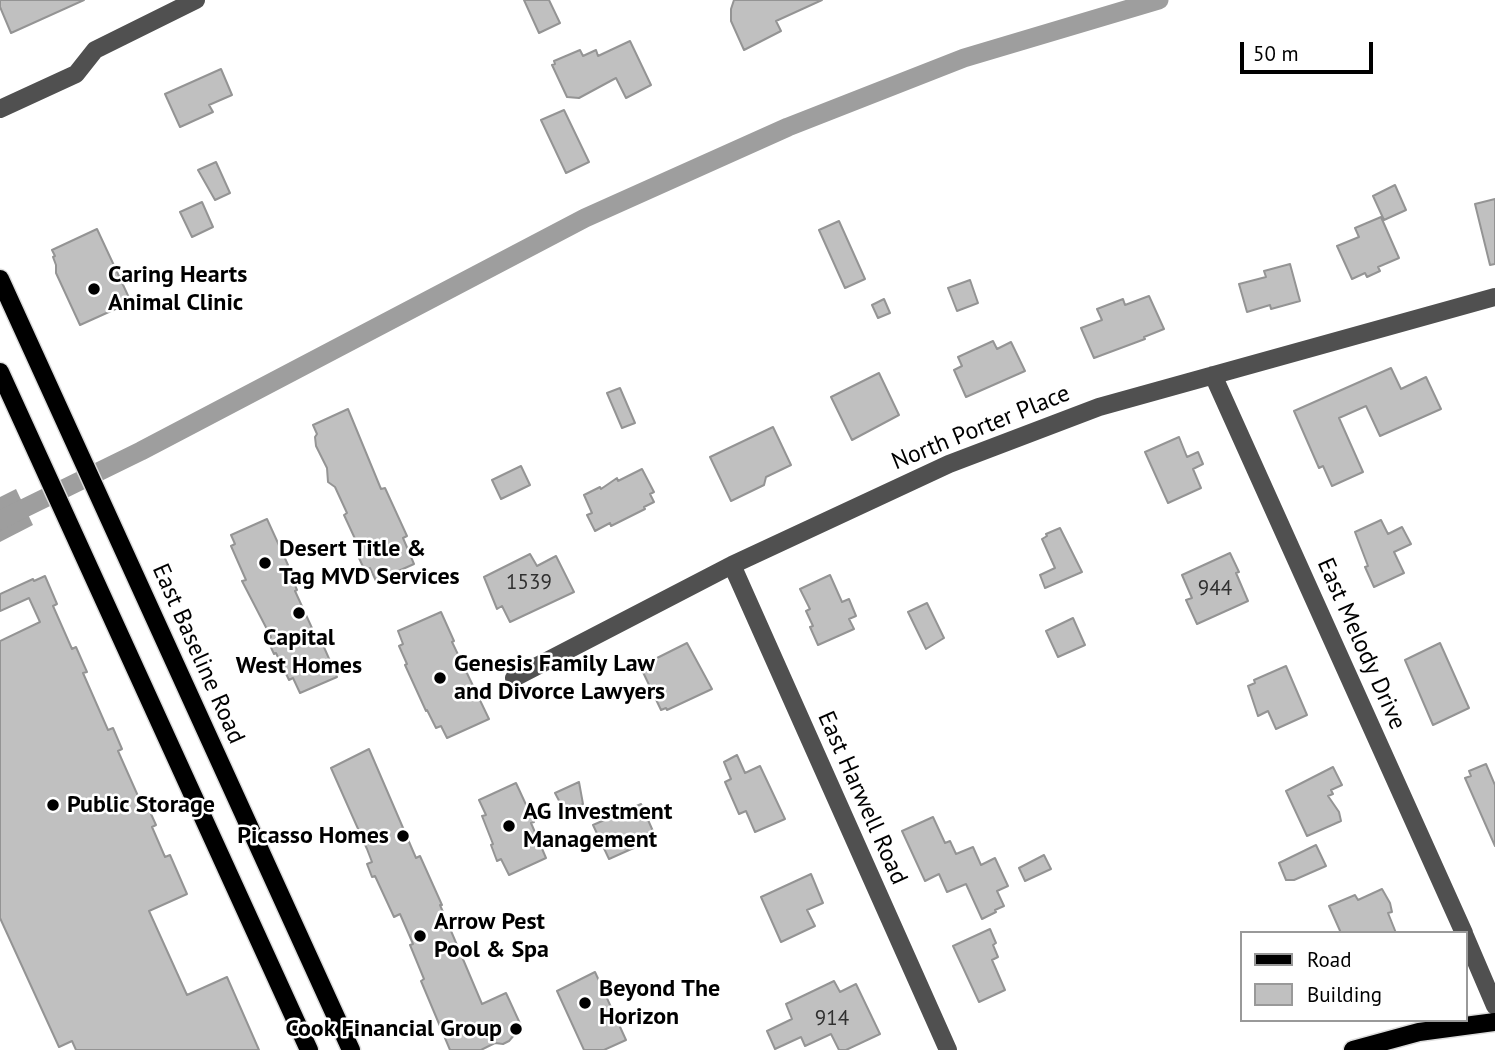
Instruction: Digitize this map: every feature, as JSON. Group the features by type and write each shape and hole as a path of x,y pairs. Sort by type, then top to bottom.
{"main road":[{"name":"East Baseline Road","path":"0,279 351,1050"},
{"path":"0,372 309,1050"},
{"path":"1353,1050 1419,1032 1495,1022"}],"street":[{"path":"0,109 76,74 95,50 196,0"},
{"name":"North Porter Place","path":"514,678 732,565 949,464 1099,407 1495,297"},
{"name":"East Melody Drive","path":"1213,375 1463,931"},
{"name":"East Harwell Road","path":"732,565 948,1050"},
{"name":"East Melody Drive","path":"1467,941 1495,1006"}],"shaded area":[{"path":"16,489 33,525 0,542 0,497"}],"building":[{"path":"0,0 84,0 11,33 0,7"},
{"path":"524,0 549,0 560,23 539,33"},
{"path":"734,0 822,0 776,21 781,31 744,50 731,21"},
{"path":"630,41 651,85 626,98 616,78 579,98 567,97 552,65 555,64 554,61 580,50 583,56 596,50 598,56"},
{"path":"221,69 232,95 209,105 213,112 180,127 165,94"},
{"path":"564,110 589,162 566,173 541,120"},
{"path":"216,162 230,193 215,200 198,170"},
{"path":"1395,185 1406,210 1384,220 1373,196"},
{"path":"1495,199 1495,264 1490,265 1475,204"},
{"path":"202,202 213,227 192,237 180,212"},
{"path":"1381,217 1399,258 1378,267 1380,271 1367,277 1365,273 1352,279 1337,246 1359,237 1355,228"},
{"path":"839,221 865,279 845,288 819,230"},
{"name":"Caring Hearts Animal Clinic","path":"97,229 131,302 80,325 56,273 52,250"},
{"path":"1290,264 1300,301 1271,309 1270,305 1247,312 1239,284 1266,277 1264,271"},
{"path":"970,280 978,303 957,311 948,288"},
{"path":"1149,296 1164,329 1094,358 1081,328 1102,320 1097,309 1123,299 1125,305"},
{"path":"884,299 890,313 878,318 872,305"},
{"path":"993,341 997,349 1011,342 1025,371 966,397 954,370 962,366 958,357"},
{"path":"1391,368 1401,389 1426,377 1441,409 1380,436 1366,406 1339,418 1363,472 1332,486 1323,466 1319,468 1294,411"},
{"path":"879,373 899,415 852,440 831,397"},
{"path":"620,388 635,423 622,428 607,393"},
{"path":"348,409 381,489 385,488 407,536 403,538 414,564 376,581 370,568 365,571 359,558 363,556 344,515 347,513 335,487 328,482 327,468 316,446 317,434 313,425"},
{"path":"773,427 791,465 766,477 764,485 731,501 710,457"},
{"path":"1179,437 1187,457 1198,452 1203,464 1193,469 1201,488 1168,503 1145,452"},
{"path":"521,466 530,485 501,499 492,480"},
{"path":"642,469 654,492 650,494 654,502 611,526 610,523 595,531 587,515 592,513 584,495"},
{"path":"267,519 288,565 297,590 295,591 337,677 300,693 293,678 289,680 276,653 274,654 267,639 271,637 242,581 246,580 231,546 235,544 231,535"},
{"path":"1381,520 1388,534 1402,527 1411,544 1394,552 1404,573 1374,587 1355,532"},
{"path":"1060,528 1082,572 1045,588 1040,575 1055,568 1042,539 1046,534"},
{"path":"1230,553 1248,601 1197,624 1186,600 1192,598 1182,575"},
{"path":"530,554 537,566 556,556 574,592 510,622 502,606 497,609 484,577"},
{"path":"830,575 842,602 849,599 856,616 849,619 854,629 818,645 806,611 810,609 800,589"},
{"path":"45,576 57,604 53,606 72,649 76,647 87,672 83,673 108,730 113,728 122,749 118,751 142,805 146,803 156,825 152,827 165,857 170,855 187,894 149,911 187,995 227,977 259,1050 76,1050 72,1041 59,1047 0,918 0,641 40,622 29,598 0,611 0,594"},
{"path":"927,603 944,638 926,649 908,612"},
{"name":"Genesis Family Law and Divorce Lawyers","path":"441,612 454,641 452,642 489,719 447,738 441,726 436,728 426,711 405,665 407,664 399,646 403,644 398,631"},
{"path":"1073,618 1085,645 1058,657 1046,631"},
{"path":"687,643 712,689 667,710 661,710 641,668"},
{"path":"1440,643 1469,708 1433,725 1405,660"},
{"path":"1286,666 1307,715 1276,729 1268,711 1258,716 1248,686 1255,683 1254,680"},
{"path":"369,749 416,858 420,856 442,905 482,1004 506,993 523,1030 503,1044 495,1043 481,1050 450,1050 421,981 424,979 410,945 413,944 400,914 394,917 375,876 372,877 367,864 372,862 331,768"},
{"path":"737,755 745,773 760,766 785,819 755,832 746,811 739,814 725,782 731,779 724,762"},
{"path":"1486,764 1495,785 1495,846 1465,778 1471,776 1469,771"},
{"path":"1333,767 1342,785 1331,790 1333,794 1328,796 1339,812 1341,821 1307,836 1286,791"},
{"path":"579,782 583,804 565,812 555,793"},
{"name":"AG Investment Management","path":"516,783 534,822 531,823 546,858 509,875 501,859 497,861 482,816 486,815 479,800"},
{"path":"641,804 656,838 609,859 593,825"},
{"path":"933,817 945,843 950,841 956,854 973,847 981,865 995,858 1008,886 997,891 1004,906 995,910 996,912 982,919 966,884 947,892 939,874 925,881 902,831"},
{"path":"1316,845 1326,866 1294,880 1286,880 1279,863"},
{"path":"1044,855 1051,869 1025,881 1019,868"},
{"path":"811,874 823,903 807,910 815,926 781,942 761,897"},
{"path":"1382,889 1390,903 1392,912 1388,913 1395,931 1340,931 1329,906 1355,895 1358,900"},
{"path":"990,929 998,957 992,960 1005,990 979,1002 953,946"},
{"name":"Beyond The Horizon","path":"595,972 626,1040 604,1050 584,1050 557,991"},
{"path":"834,981 840,992 856,984 880,1034 846,1050 839,1050 831,1034 805,1046 801,1037 775,1049 767,1031 792,1019 786,1004"}],"waterway":[{"path":"0,520 141,451 585,218 788,127 964,58 1159,0"}],"place":[{"name":"Caring Hearts Animal Clinic","path":"94,289"},
{"name":"Desert Title & Tag MVD Services","path":"265,563"},
{"name":"Capital West Homes","path":"299,613"},
{"name":"Genesis Family Law and Divorce Lawyers","path":"440,678"},
{"name":"Public Storage","path":"53,805"},
{"name":"AG Investment Management","path":"509,826"},
{"name":"Picasso Homes","path":"403,836"},
{"name":"Arrow Pest Pool & Spa","path":"420,936"},
{"name":"Beyond The Horizon","path":"585,1003"},
{"name":"Cook Financial Group","path":"516,1029"}]}
